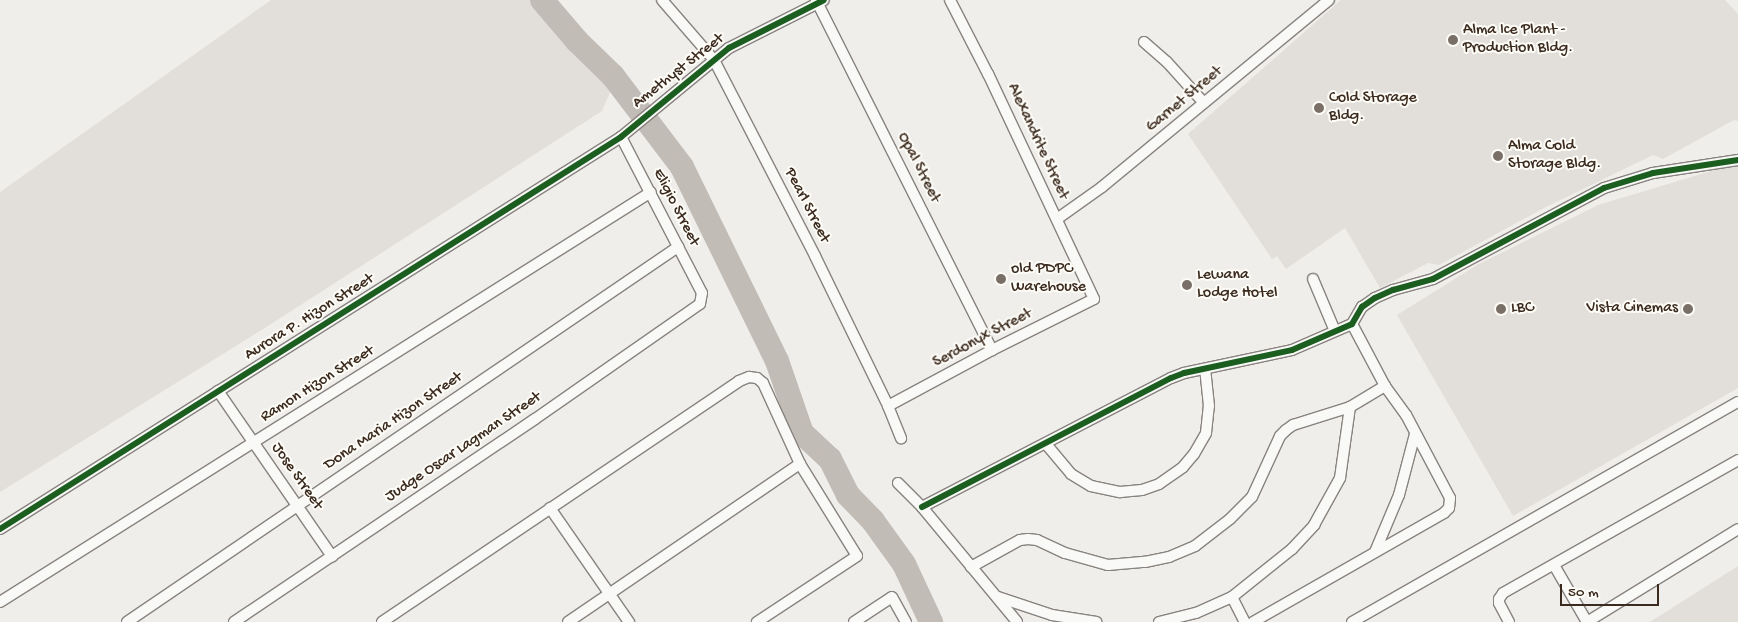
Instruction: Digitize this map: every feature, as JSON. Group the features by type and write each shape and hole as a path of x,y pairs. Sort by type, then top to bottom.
{"street":[{"name":"Pearl Street","path":"662,0 714,60 815,256 888,406 901,439"},
{"name":"Alexandrite Street","path":"950,0 1094,299"},
{"name":"Garnet Street","path":"1057,219 1102,187 1329,0"},
{"name":"Amethyst Street","path":"633,126 714,60 748,37 820,1"},
{"name":"Opal Street","path":"820,1 992,350"},
{"path":"1144,42 1167,62 1204,103"},
{"name":"Aurora P. Hizon Street","path":"0,529 621,137 633,126"},
{"name":"Eligio Street","path":"621,137 702,293"},
{"path":"922,507 1171,378 1292,350 1352,324 1362,307 1376,298 1393,290 1433,280 1604,188 1653,173 1738,160"},
{"name":"Ramon Hizon Street","path":"0,602 254,444 650,192"},
{"name":"Dona Maria Hizon Street","path":"128,622 678,247"},
{"path":"1313,279 1335,330"},
{"name":"Judge Oscar Lagman Street","path":"234,622 693,308 702,300 702,293"},
{"name":"Serdonyx Street","path":"888,406 992,350 1094,299"},
{"path":"1253,622 1444,513 1449,508 1450,498 1406,415 1385,386 1352,324"},
{"path":"1046,444 1071,474 1091,486 1120,492 1142,490 1158,484 1183,466 1194,454 1206,433 1209,406 1205,369"},
{"path":"382,622 739,381 749,377 757,378 763,383 800,464 856,556 757,622"},
{"path":"971,567 1020,540 1028,539 1037,540 1065,553 1108,565 1145,562 1178,554 1195,546 1230,519 1252,497 1280,436 1286,430 1293,425 1350,407 1385,386"},
{"name":"Jose Street","path":"218,392 332,556"},
{"path":"1352,622 1738,402"},
{"path":"1159,622 1196,612 1232,597 1292,549 1314,525 1340,478 1350,407"},
{"path":"1375,552 1399,495 1415,434"},
{"path":"1509,622 1499,603 1500,596 1738,460"},
{"path":"568,622 800,464"},
{"path":"898,483 922,507 1017,622"},
{"path":"550,508 629,622"},
{"path":"1554,565 1587,622 1738,529"},
{"path":"854,622 892,597 906,622"},
{"path":"998,597 1052,615 1096,622"},
{"path":"1232,597 1245,622"}],"shaded area":[{"path":"271,0 532,0 614,83 602,111 268,326 0,492 0,192"},
{"path":"1341,0 1725,0 1738,14 1738,121 1734,120 1663,159 1653,155 1546,207 1439,265 1428,263 1380,288 1345,228 1286,269 1277,256 1272,259 1188,134"},
{"path":"1738,163 1738,388 1513,516 1397,315 1477,265 1598,205"},
{"path":"1738,566 1738,622 1650,622"}],"waterway":[{"path":"542,0 577,41 613,76 682,167 777,361 802,433 830,459 848,495 873,521 904,564 931,622"}],"cycle path":[{"path":"0,529 621,137 729,48 824,0"},
{"path":"922,507 1171,378 1184,373 1292,350 1352,324 1362,307 1375,298 1393,290 1433,279 1604,188 1653,173 1738,160"}],"place":[{"name":"Alma Ice Plant - Production Bldg.","path":"1453,40"},
{"name":"Cold Storage Bldg.","path":"1319,108"},
{"name":"Alma Cold Storage Bldg.","path":"1498,156"},
{"name":"old PDPC Warehouse","path":"1001,279"},
{"name":"Lewana Lodge Hotel","path":"1187,285"},
{"name":"LBC","path":"1501,309"},
{"name":"Vista Cinemas","path":"1688,309"}]}
